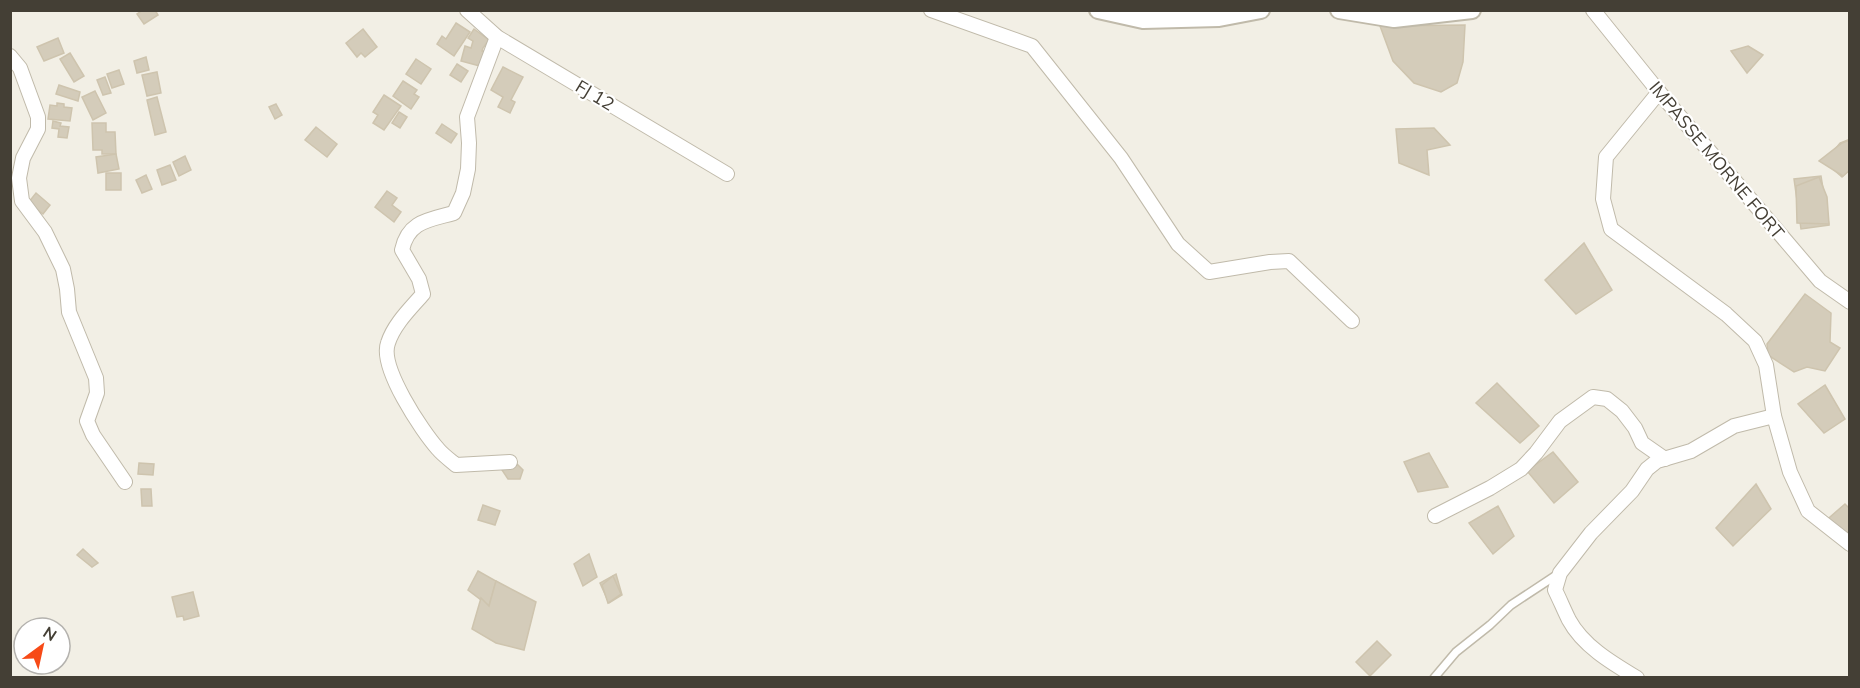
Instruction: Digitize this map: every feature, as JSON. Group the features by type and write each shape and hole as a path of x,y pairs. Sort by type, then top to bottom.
{"street":[{"name":"FJ 12","path":"467,10 497,37 727,174"},
{"path":"931,10 1032,46 1121,158 1178,244 1209,272 1289,261 1352,321"},
{"path":"1098,10 1143,20 1220,18 1261,10"},
{"path":"1339,10 1395,19 1472,10"},
{"name":"IMPASSE MORNE FORT","path":"1593,10 1659,92 1820,280 1850,302"},
{"path":"497,37 466,117 469,143 468,169 463,193 454,213 413,227 405,238 402,250 419,279 423,294 397,326 387,344 389,363 402,397 439,450 456,465 510,462"},
{"path":"10,56 20,68 38,117 38,129 23,158 19,178 22,201 45,232 63,269 69,312 96,378 97,393 87,420 93,435 125,482"},
{"path":"1659,92 1606,157 1603,199 1611,229 1726,314 1755,341 1766,365 1774,416 1790,472 1808,512 1850,543"},
{"path":"1435,516 1491,488 1521,469 1560,421 1593,397 1607,399 1622,411 1635,428 1642,443 1665,459"},
{"path":"1637,678 1609,661 1569,622 1555,590 1560,573 1592,533 1632,491 1647,469 1657,461 1691,451 1734,426 1774,416"}],"lane":[{"path":"1434,678 1456,652 1511,605 1560,573"}],"building":[{"path":"143,10 155,10 158,15 144,24 137,14"},
{"path":"456,23 470,32 454,56 437,44 442,36 446,39"},
{"path":"1465,25 1463,62 1457,83 1441,92 1414,83 1393,61 1380,26"},
{"path":"363,29 377,47 365,57 361,53 357,57 346,43"},
{"path":"474,29 489,40 483,48 482,51 485,51 480,66 461,61 465,46 471,48 473,41 468,38"},
{"path":"58,38 64,53 44,61 37,47"},
{"path":"1748,46 1763,55 1747,73 1731,51"},
{"path":"70,53 84,76 74,82 60,59"},
{"path":"146,57 149,70 137,73 134,61"},
{"path":"416,59 431,69 421,84 406,74"},
{"path":"457,64 468,71 461,82 450,75"},
{"path":"503,67 523,77 511,100 515,102 510,113 498,107 503,97 491,90"},
{"path":"119,70 124,84 112,88 107,74"},
{"path":"157,72 161,93 147,96 142,75"},
{"path":"105,77 111,93 103,95 97,80"},
{"path":"403,81 417,90 414,94 419,97 411,109 393,96"},
{"path":"59,85 80,92 78,101 56,94"},
{"path":"95,91 106,113 93,120 82,97"},
{"path":"384,95 401,106 384,130 373,123 378,115 373,112"},
{"path":"157,97 166,132 155,135 147,100"},
{"path":"57,103 72,108 70,121 48,119 50,105 57,106"},
{"path":"276,104 282,115 275,119 269,107"},
{"path":"399,112 407,117 400,128 392,123"},
{"path":"53,121 61,123 60,126 69,127 67,138 58,137 59,129 52,128"},
{"path":"92,123 106,123 106,132 115,132 116,154 102,154 102,150 93,150"},
{"path":"442,124 457,134 451,143 436,133"},
{"path":"316,127 337,144 327,157 305,140"},
{"path":"1434,128 1450,145 1427,150 1429,175 1399,163 1396,129"},
{"path":"1850,139 1850,169 1842,177 1825,162 1840,143"},
{"path":"1850,140 1850,170 1843,176 1819,161 1842,143"},
{"path":"116,154 119,169 98,173 96,157"},
{"path":"185,156 191,170 179,176 173,162"},
{"path":"170,165 176,180 162,185 157,170"},
{"path":"106,173 121,173 121,190 106,190"},
{"path":"146,175 152,189 142,193 136,180"},
{"path":"1821,176 1829,225 1801,229 1794,179"},
{"path":"1819,177 1827,197 1829,224 1797,223 1796,186"},
{"path":"387,191 397,198 392,205 401,212 394,222 375,207"},
{"path":"36,193 50,205 43,214 28,203"},
{"path":"1584,243 1612,290 1576,314 1545,280"},
{"path":"1805,294 1831,313 1830,342 1840,348 1825,371 1807,367 1794,372 1768,355 1767,344"},
{"path":"1497,383 1539,426 1520,443 1476,403"},
{"path":"1825,385 1845,419 1824,433 1798,404"},
{"path":"1553,452 1578,482 1554,503 1527,471"},
{"path":"1429,453 1448,487 1418,492 1404,462"},
{"path":"139,463 154,464 153,475 138,474"},
{"path":"516,463 523,470 520,479 508,479 500,467"},
{"path":"1756,484 1771,509 1733,546 1716,528"},
{"path":"141,489 151,489 152,506 142,506"},
{"path":"1845,504 1850,509 1850,530 1845,535 1823,523"},
{"path":"483,505 500,511 495,525 478,520"},
{"path":"1498,506 1514,536 1493,554 1469,523"},
{"path":"83,549 98,563 92,567 77,555"},
{"path":"589,554 597,577 583,586 574,564"},
{"path":"478,571 496,581 489,606 468,590"},
{"path":"616,574 622,595 609,603 600,583"},
{"path":"613,576 621,594 608,603 602,585"},
{"path":"496,581 536,602 524,650 496,643 472,629 481,598 489,606"},
{"path":"193,592 199,616 184,620 183,616 177,617 172,597"},
{"path":"1377,641 1391,655 1370,676 1356,662"}]}
